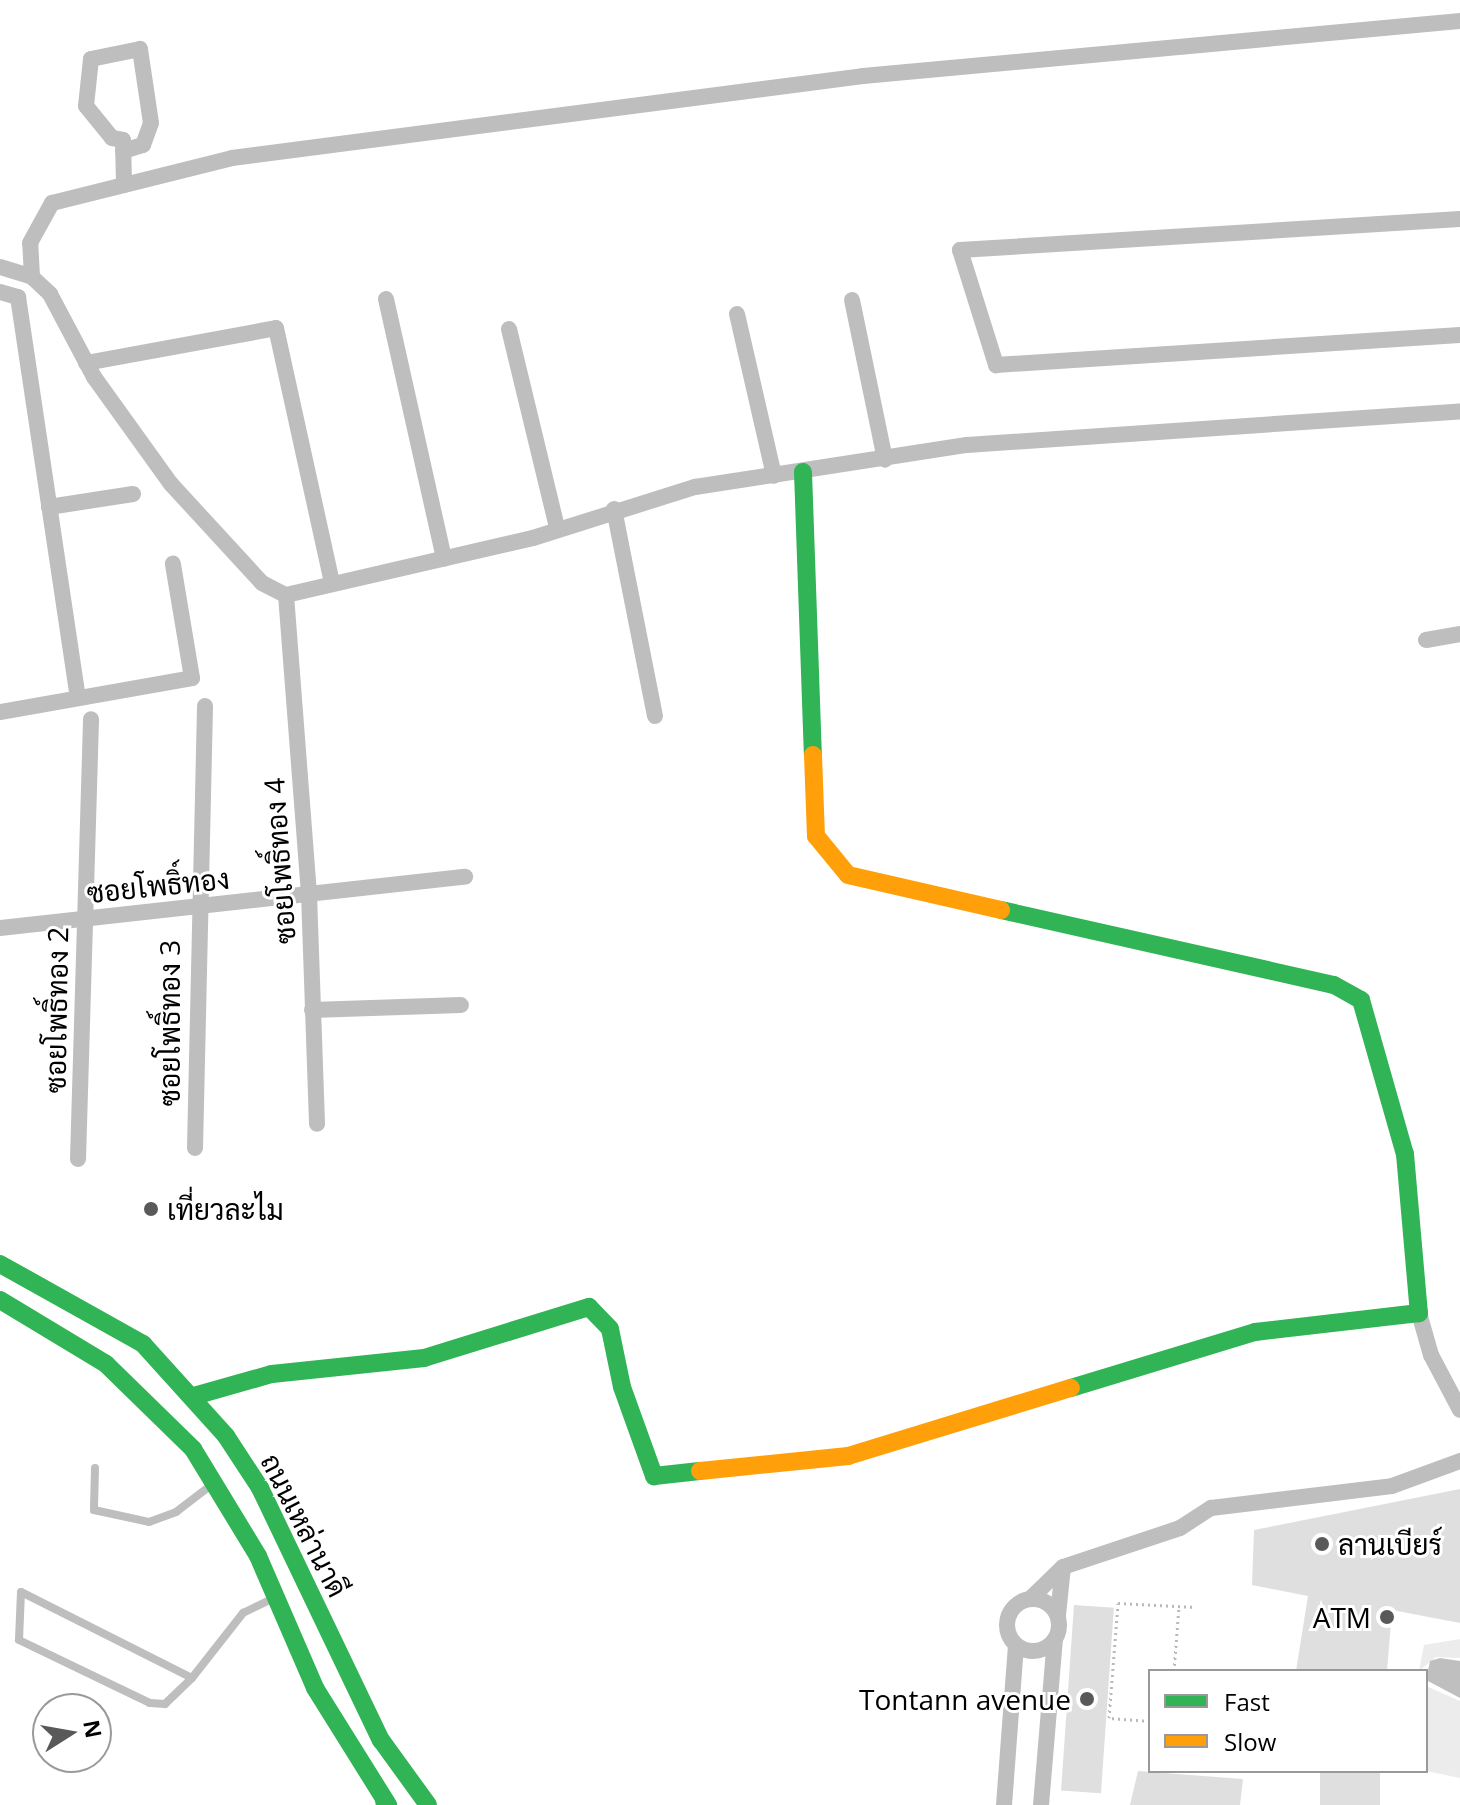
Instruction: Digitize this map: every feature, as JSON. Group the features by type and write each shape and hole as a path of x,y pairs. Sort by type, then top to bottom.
{"street":[{"path":"32,277 30,243 52,203 232,158 863,76 1460,21"},
{"path":"123,151 143,145 151,123 140,49 91,59 86,106 112,138 123,140 123,151 124,185"},
{"path":"1460,219 960,250 996,365 1460,335"},
{"path":"0,267 32,277 50,294 86,363 171,484 262,583 286,595 332,582 444,559 695,487 967,445 1460,411"},
{"path":"0,292 18,297 78,697"},
{"path":"386,299 444,559"},
{"path":"852,300 885,460"},
{"path":"737,314 774,476"},
{"path":"86,363 276,328 332,582"},
{"path":"509,329 557,528"},
{"path":"803,472 816,836 827,856 848,875 1334,985 1361,1000 1405,1154 1419,1313 1431,1355 1460,1410"},
{"path":"49,507 133,494"},
{"path":"614,509 655,716"},
{"path":"0,712 192,678 173,564"},
{"name":"ซอยโพธิ์ทอง 4","path":"286,595 309,894 317,1124"},
{"path":"1426,640 1460,634"},
{"name":"ซอยโพธิ์ทอง 3","path":"195,1148 196,907 205,706"},
{"name":"ซอยโพธิ์ทอง 2","path":"78,1159 91,719"},
{"name":"ซอยโพธิ์ทอง","path":"0,928 465,877"},
{"path":"312,1010 461,1005"},
{"name":"ถนนเหล่านาดี","path":"0,1264 112,1322 194,1396 260,1488 346,1676 381,1740 428,1805"},
{"name":"ถนนเหล่านาดี","path":"0,1300 55,1328 106,1364 161,1411 217,1480 276,1597 315,1688 385,1803"},
{"path":"194,1396 272,1374 424,1358 589,1307 610,1329 622,1387 654,1476 848,1456 1255,1332 1419,1313"},
{"path":"1004,1805 1016,1645 1007,1622 1015,1607 1030,1599 1063,1567 1180,1528 1211,1508 1392,1486 1460,1461"},
{"path":"1041,1805 1063,1567"},
{"path":"1030,1599 1047,1603 1058,1615"},
{"path":"1016,1645 1033,1652 1055,1640"}],"lane":[{"path":"95,1468 94,1510 149,1522 176,1512 217,1480"},
{"path":"192,1678 21,1592 19,1640 150,1703 171,1700 192,1678 243,1613 276,1597"}],"path":[{"path":"1148,1721 1109,1718 1118,1603 1195,1607"},
{"path":"1174,1669 1179,1606"}],"shaded area":[{"path":"1460,1639 1460,1658 1436,1657 1419,1669 1424,1645"},
{"path":"1440,1658 1460,1661 1460,1698 1428,1681 1430,1661"},
{"path":"1428,1687 1460,1701 1460,1778 1428,1771"}],"building":[{"path":"1460,1489 1460,1623 1392,1610 1387,1669 1296,1669 1308,1596 1252,1585 1254,1530"},
{"name":"Tontann avenue","path":"1074,1605 1114,1608 1101,1793 1061,1791"},
{"path":"1138,1771 1243,1779 1240,1805 1130,1805"},
{"path":"1320,1773 1380,1773 1380,1805 1320,1805"}],"traffic: fast":[{"path":"803,472 813,755"},
{"path":"1001,910 1334,985 1361,1000 1405,1154 1419,1313 1255,1332 1071,1388"},
{"path":"0,1264 143,1344 226,1436 260,1488 381,1740 428,1805"},
{"path":"0,1300 106,1364 193,1449 258,1556 315,1688 388,1805"},
{"path":"194,1396 272,1374 424,1358 589,1307 610,1329 622,1387 654,1476 700,1471"},
{"path":"384,1800 385,1805"}],"traffic: slow":[{"path":"813,755 816,836 848,875 1001,910"},
{"path":"700,1471 848,1456 1071,1388"}],"place":[{"name":"เที่ยวละไม","path":"151,1209"},
{"name":"ลานเบียร์","path":"1322,1544"},
{"name":"ATM","path":"1387,1617"},
{"name":"Tontann avenue","path":"1087,1699"}]}
